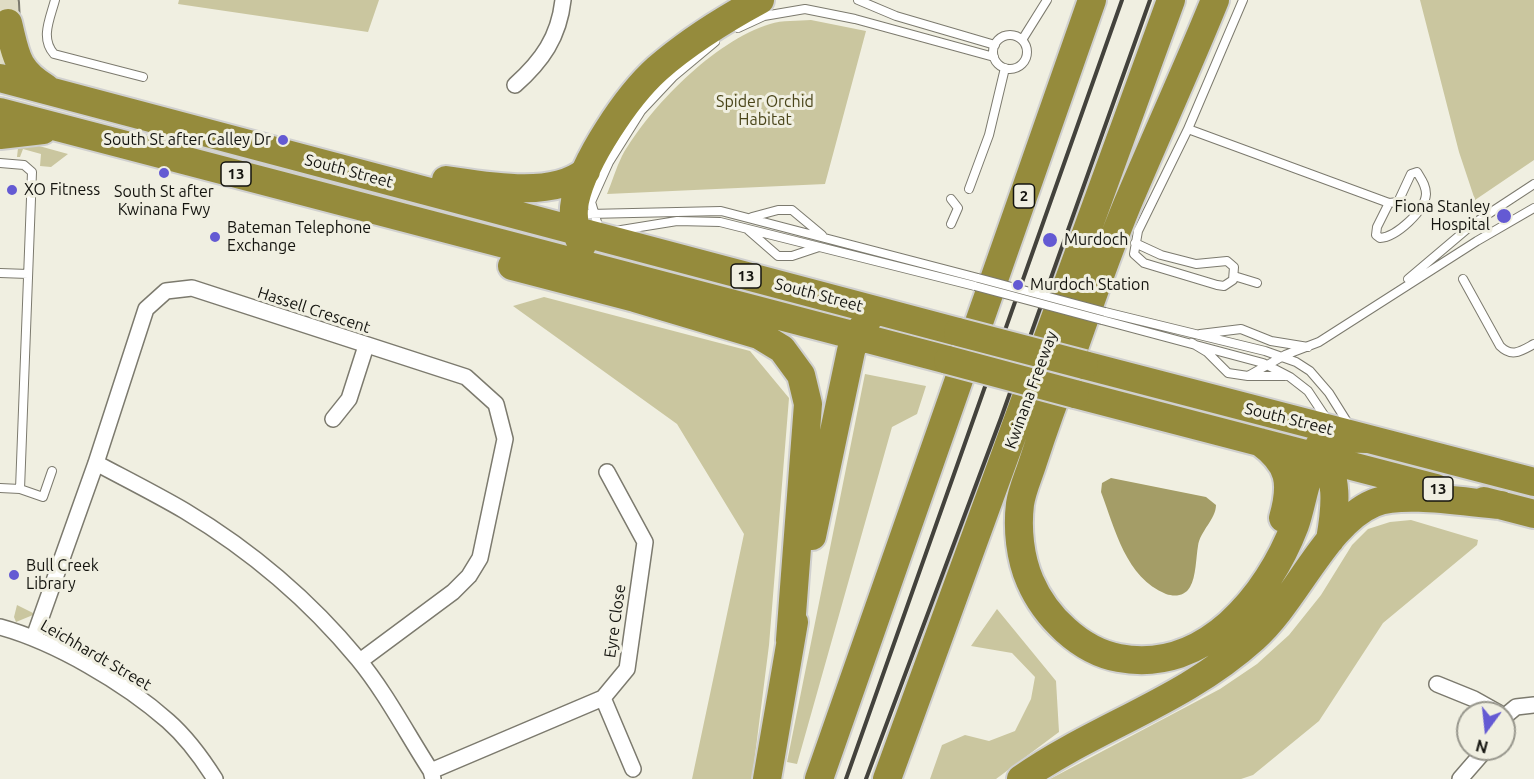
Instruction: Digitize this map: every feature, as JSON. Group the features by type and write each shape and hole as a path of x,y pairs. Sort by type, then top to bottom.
{"highway":[{"path":"600,268 586,254 573,228 575,200 586,171 628,104 656,70 713,25 760,0"},
{"name":"2","path":"819,779 1092,0"},
{"name":"Kwinana Freeway","path":"887,779 1171,0"},
{"path":"1215,0 1114,240 1048,417 1020,502 1019,524 1023,562 1038,596 1070,634 1099,651 1116,658 1133,660 1158,658 1194,648 1226,627 1252,603 1340,450"},
{"path":"6,11 17,58 24,73 54,93"},
{"name":"South Street","path":"0,78 1290,419 1340,450 1534,514"},
{"name":"South Street","path":"0,112 1260,442 1340,450 1534,482"},
{"path":"0,135 63,129"},
{"path":"211,168 220,162 223,153 216,136"},
{"path":"379,179 431,177 504,187 545,186 574,182 586,171"},
{"path":"300,192 400,233 759,335 782,349 801,375 808,404 790,640"},
{"path":"767,779 790,640 856,336 868,320 892,315"},
{"path":"1226,627 1256,581 1284,516 1288,475 1281,460 1260,442"},
{"path":"1330,542 1340,450"},
{"path":"1021,779 1052,759 1163,703 1231,658 1276,617 1348,518 1380,501 1405,498 1502,505"}],"main road":[{"path":"0,53 6,11"}],"street":[{"path":"515,85 538,64 550,45 561,18 563,0"},
{"name":"Hassell Crescent","path":"34,637 96,463 146,309 166,291 192,288 466,377 496,404 505,439 480,558 469,576 453,592 360,661"},
{"path":"333,419 349,399 366,346"},
{"path":"96,463 185,511 257,560 310,607 360,661 432,775"},
{"name":"Eyre Close","path":"432,775 603,698 627,669 645,542 607,472"},
{"name":"Leichhardt Street","path":"0,627 34,637 122,687 169,722 214,779"},
{"path":"1437,684 1478,701"},
{"path":"603,698 633,769"},
{"path":"1516,707 1534,705"},
{"path":"1460,779 1476,761"}],"lane":[{"path":"54,0 45,38 47,46 54,54 143,77"},
{"path":"858,0 896,16 995,45"},
{"path":"1022,39 1047,0"},
{"path":"1135,243 1161,255 1196,264 1227,261 1234,267 1234,276 1230,283 1221,286 1144,263 1134,254 1135,243 1138,231 1188,129 1243,0"},
{"path":"734,30 764,16 805,9 855,19 994,57 1005,68 1017,68 1025,61 1027,49 1022,39 1007,35 995,45 994,57"},
{"path":"943,29 950,36 951,45"},
{"path":"573,228 609,162 641,111 673,77 724,35"},
{"path":"969,189 989,135 1005,68"},
{"path":"1188,129 1389,203 1398,202 1410,174 1417,172 1425,186 1422,207 1399,229 1386,238 1380,238 1376,235 1377,226 1389,203"},
{"path":"0,163 28,166 32,177 20,489"},
{"path":"1386,298 1473,224 1534,184"},
{"path":"951,199 958,208 951,224"},
{"path":"1248,376 1283,356 1309,347 1354,321 1386,298 1534,208"},
{"path":"744,217 785,209 803,217 824,242"},
{"path":"488,240 721,211 764,222 808,238"},
{"path":"763,243 761,231 764,222 772,213"},
{"path":"798,253 808,238 803,217"},
{"path":"488,240 573,228 677,221 720,222 808,238 1103,316 1263,366 1290,377 1308,391 1321,408 1340,450"},
{"path":"743,227 778,256 798,253 824,242"},
{"path":"0,273 28,274"},
{"path":"1234,276 1257,283"},
{"path":"1463,279 1500,346 1507,352 1517,353 1534,344"},
{"path":"1103,316 1265,351 1296,362 1310,371 1335,401 1347,422 1340,450"},
{"path":"1193,334 1241,329 1271,341 1309,347"},
{"path":"1219,363 1217,350 1221,341 1235,330"},
{"path":"1257,335 1265,351 1263,366"},
{"path":"1257,335 1283,356"},
{"path":"1192,343 1234,376 1290,377"},
{"path":"0,488 20,489 43,497 51,471"}],"green space":[{"path":"179,0 379,0 368,32 178,4"},
{"name":"Fiona Stanley Hospital","path":"1420,0 1534,0 1534,160 1475,200 1459,152"},
{"name":"Spider Orchid Habitat","path":"811,20 866,31 825,184 607,194 622,156 634,137 666,97 706,60 727,45 770,24"},
{"path":"21,141 68,154 51,167 40,166 41,154 23,149 20,157 17,157 18,148 0,147"},
{"path":"544,297 750,351 789,398 769,645 752,779 692,779 744,534 677,424 513,306"},
{"path":"865,374 926,386 917,414 892,427 797,764 787,762"},
{"path":"1411,520 1478,540 1477,545 1383,623 1319,721 1253,775 1241,779 1050,779 1220,689 1257,664 1289,635 1321,595 1352,545 1368,529 1390,522"},
{"path":"17,605 33,615 16,622 14,617"},
{"path":"997,609 1056,681 1059,732 996,779 930,779 942,745 965,735 989,741 1015,731 1031,699 1035,677 1012,653 971,646"}],"shaded area":[{"path":"1111,478 1206,497 1216,505 1199,541 1194,578 1190,587 1183,594 1166,594 1152,587 1132,564 1117,536 1101,492 1102,483"}],"railway":[{"path":"846,779 1122,0"},
{"path":"866,779 1001,418 1150,0"}],"place":[{"name":"South St after Calley Dr","path":"283,140"},
{"name":"South St after Kwinana Fwy","path":"164,173"},
{"name":"XO Fitness","path":"12,190"},
{"name":"Fiona Stanley Hospital","path":"1504,216"},
{"name":"Bateman Telephone Exchange","path":"215,237"},
{"name":"Murdoch","path":"1050,240"},
{"name":"Murdoch Station","path":"1018,285"},
{"name":"Bull Creek Library","path":"14,575"}]}
